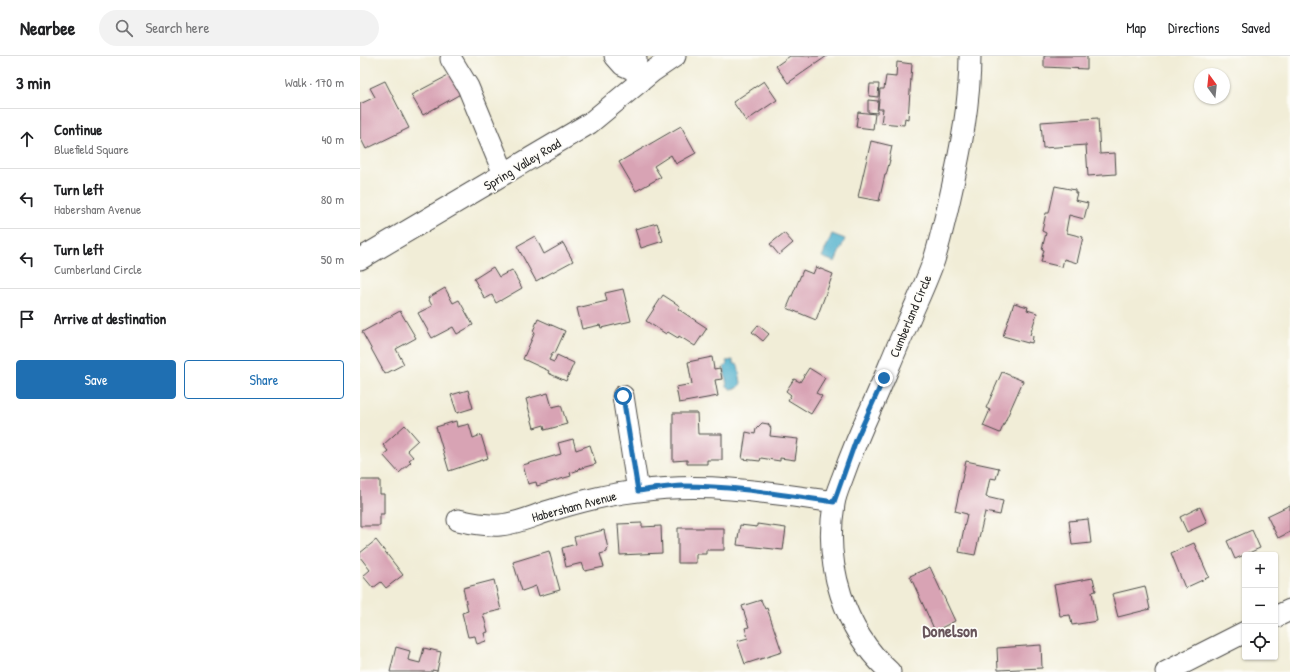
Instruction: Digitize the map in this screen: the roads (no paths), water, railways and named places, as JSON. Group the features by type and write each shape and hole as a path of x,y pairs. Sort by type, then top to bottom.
{"street":[{"path":"615,56 623,65 636,69"},
{"name":"Spring Valley Road","path":"360,259 590,123 636,69 675,56"},
{"name":"Cumberland Circle","path":"890,672 864,643 846,611 832,559 834,502 856,440 934,259 947,209 963,134 968,92 970,56"},
{"path":"451,59 468,87 504,174"},
{"path":"623,396 638,491"},
{"name":"Habersham Avenue","path":"458,520 484,525 504,525 608,495 682,486 738,488 834,502"},
{"path":"1278,616 1290,610"},
{"path":"1166,672 1242,634"}],"water":[{"path":"832,234 845,239 835,262 822,257"},
{"path":"733,360 733,363 738,365 741,383 738,388 731,389 727,386 724,367 727,364 726,361"}],"district":[{"name":"Donelson","path":"950,630"}]}
